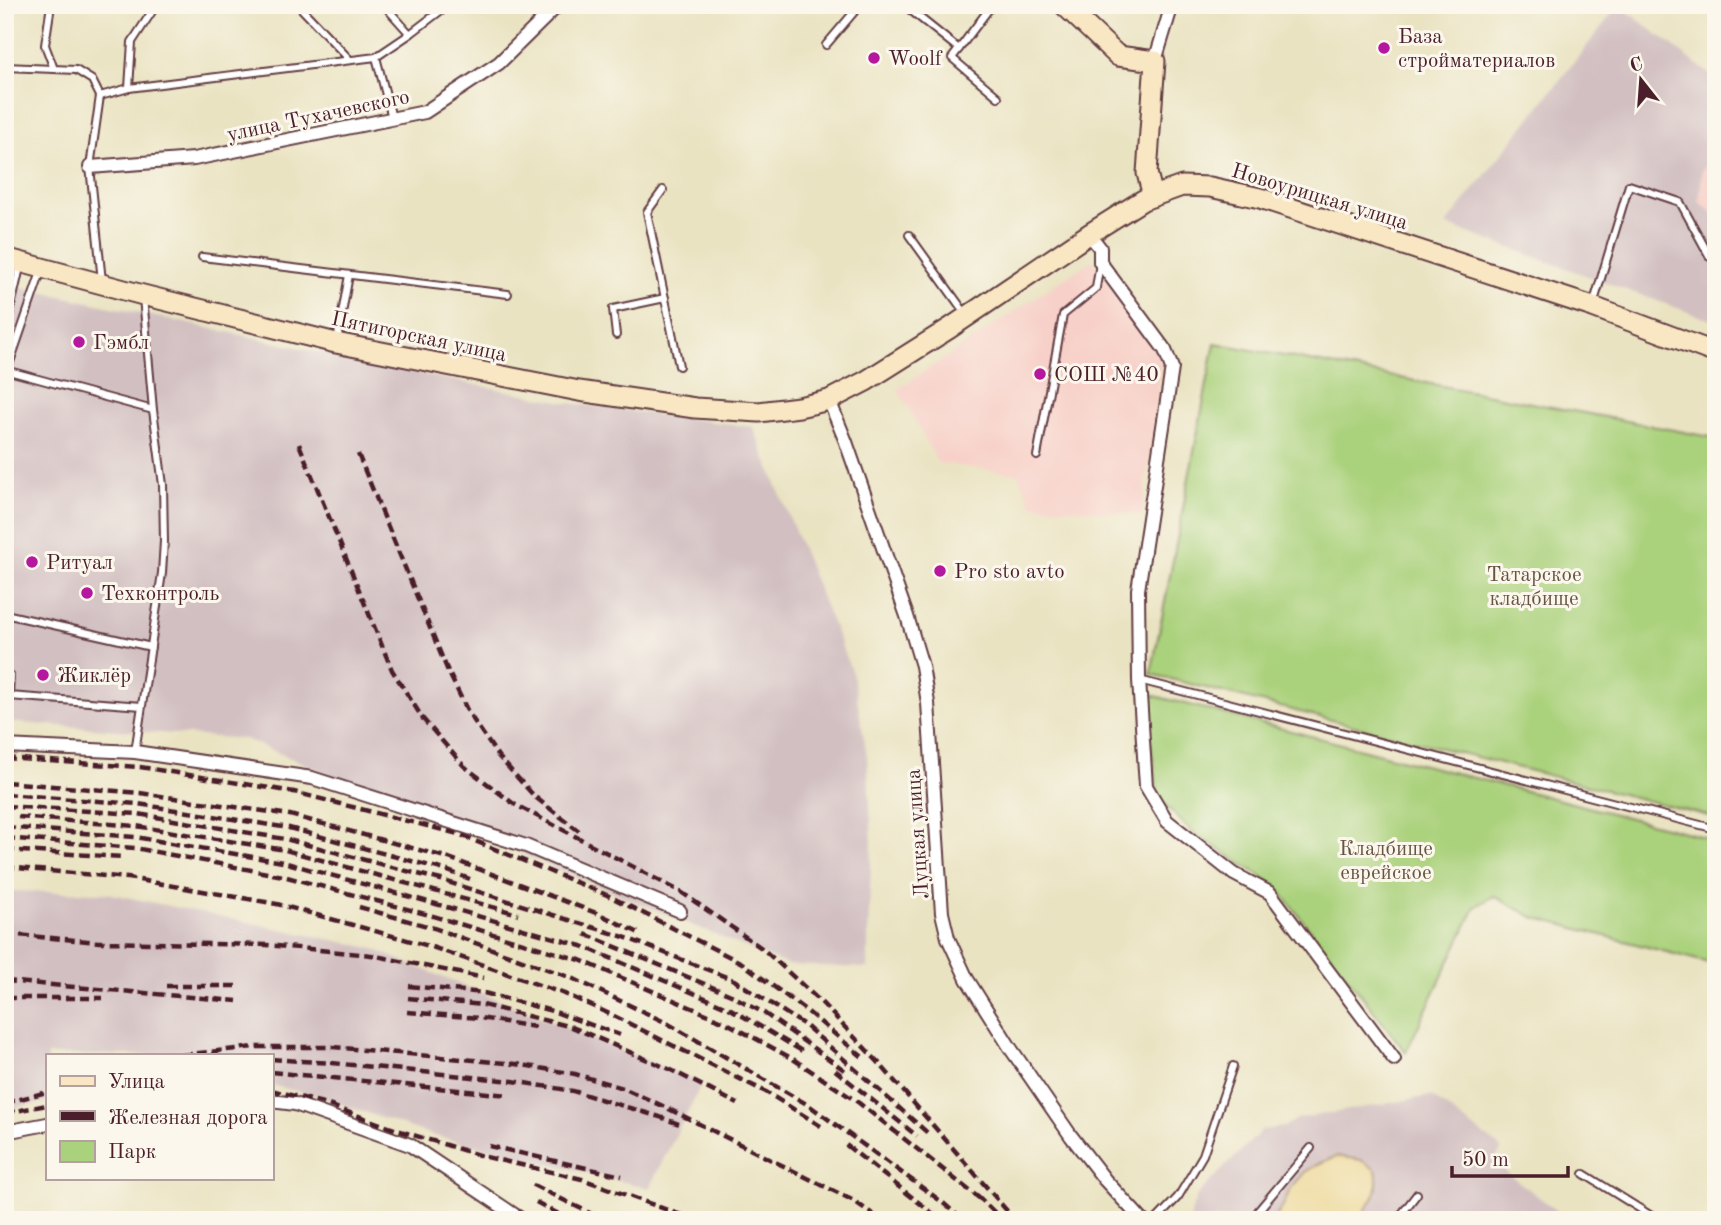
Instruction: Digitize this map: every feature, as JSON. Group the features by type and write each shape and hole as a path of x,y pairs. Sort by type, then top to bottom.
{"main road":[{"path":"1064,5 1118,56 1155,61 1147,173 1153,196"},
{"name":"Новоурицкая улица","path":"829,400 866,381 1143,200 1182,186 1210,187 1260,198 1593,307 1716,352"},
{"name":"Пятигорская улица","path":"13,260 336,343 579,391 695,408 759,412 829,400"}],"street":[{"name":"улица Тухачевского","path":"89,167 194,159 425,112 499,63 558,5"},
{"path":"1155,61 1172,5"},
{"path":"1089,234 1100,248 1100,261 1165,350 1172,368 1138,590 1139,680 1146,786 1167,821 1234,873 1270,893 1394,1059"},
{"name":"Луцкая улица","path":"829,400 907,616 922,666 928,703 942,913 948,938 967,979 1011,1049 1071,1136 1105,1180 1142,1220"},
{"path":"5,746 135,752 312,778 526,846 680,911"},
{"path":"273,1101 295,1104 410,1145 522,1220"},
{"path":"5,1132 46,1124"}],"lane":[{"path":"51,5 46,46 54,69"},
{"path":"129,89 132,42 159,5"},
{"path":"298,5 350,60"},
{"path":"384,5 410,34"},
{"path":"100,96 129,89 376,57 448,5"},
{"path":"826,45 860,5"},
{"path":"904,5 958,49"},
{"path":"992,5 952,58 998,97"},
{"path":"376,57 392,120"},
{"path":"5,67 76,70 92,80 100,96 89,167 102,283"},
{"path":"1593,307 1629,185 1680,202 1710,257 1716,262"},
{"path":"663,190 647,212 679,366"},
{"path":"909,235 967,316"},
{"path":"202,257 508,294"},
{"path":"5,332 13,260"},
{"path":"1037,456 1063,314 1096,288 1100,261"},
{"path":"43,268 6,371 153,410"},
{"path":"336,343 349,275"},
{"path":"135,752 162,573 164,541 163,485 143,295"},
{"path":"616,335 613,309 665,298"},
{"path":"5,614 151,647"},
{"path":"5,675 10,675 9,696 142,706"},
{"path":"1139,680 1716,829"},
{"path":"1156,1220 1178,1197 1203,1155 1233,1066"},
{"path":"1258,1220 1258,1211 1311,1148"},
{"path":"1584,1174 1658,1220"},
{"path":"1397,1220 1417,1194"}],"shaded area":[{"path":"1619,5 1716,79 1716,153 1702,171 1699,202 1716,215 1716,322 1446,225"},
{"path":"1716,153 1716,215 1699,202 1702,171"},
{"name":"СОШ №40","path":"1092,260 1162,359 1142,515 1032,505 1018,474 938,463 898,389"},
{"path":"5,284 426,375 569,403 753,427 853,675 867,756 872,844 868,968 788,965 245,739 5,722"},
{"path":"5,891 107,893 371,948 702,1083 649,1188 435,1136 317,1096 273,1085 273,1054 46,1054 46,1102 5,1109"},
{"path":"1431,1096 1502,1149 1493,1162 1569,1220 1189,1219 1197,1195 1262,1130 1284,1127 1296,1119"}],"green space":[{"name":"Татарское кладбище","path":"1215,343 1716,438 1716,818 1151,674"},
{"name":"Кладбище еврейское","path":"1143,693 1716,840 1716,965 1533,917 1494,896 1475,907 1406,1052 1275,885 1192,832 1159,799"}],"sand":[{"path":"1337,1156 1361,1160 1376,1170 1376,1192 1359,1220 1274,1220 1290,1189 1305,1172"}],"railway":[{"path":"299,444 392,670 423,719 464,766 514,804 681,892 763,949 821,1002 879,1063 1015,1220"},
{"path":"358,454 447,669 468,712 498,756 535,797 579,831"},
{"path":"5,758 140,767 294,792 458,834 607,895 742,963 865,1059"},
{"path":"5,782 140,793 290,815 449,858 599,914 639,933"},
{"path":"5,794 138,804 289,828 470,879"},
{"path":"5,806 138,814 285,839 441,880 624,937 734,980 806,1026 930,1135"},
{"path":"18,817 136,826 285,850 518,914"},
{"path":"5,827 135,837 283,862 436,904 582,946 729,1008 802,1051"},
{"path":"5,838 135,848 283,876 433,916 580,960 725,1022 793,1059 859,1103 984,1202"},
{"path":"5,850 122,857"},
{"path":"5,867 128,878 277,904 429,946 570,996 614,1016 766,1092 824,1128"},
{"path":"359,907 434,928 572,978 667,1023 810,1106 963,1220"},
{"path":"5,934 99,942 267,945 371,955 484,978"},
{"path":"585,934 731,995 764,1013 847,1072"},
{"path":"5,981 237,1001"},
{"path":"166,986 238,986"},
{"path":"409,986 484,993 552,1011 620,1035"},
{"path":"5,998 103,998"},
{"path":"408,998 483,1005 572,1027 671,1070 738,1104"},
{"path":"407,1012 480,1018 535,1027"},
{"path":"191,1054 254,1047 333,1047 516,1064 575,1074 623,1088 665,1107 854,1201 881,1220"},
{"path":"273,1059 513,1081 573,1091 679,1124"},
{"path":"835,1070 917,1136"},
{"path":"273,1072 509,1095"},
{"path":"273,1090 323,1103 397,1130 482,1156 582,1179 695,1220"},
{"path":"5,1103 46,1092"},
{"path":"5,1113 46,1105"},
{"path":"846,1145 941,1220"},
{"path":"489,1146 622,1176"},
{"path":"533,1185 604,1220"},
{"path":"977,1195 1002,1220"},
{"path":"536,1202 570,1220"}],"place":[{"name":"База стройматериалов","path":"1384,48"},
{"name":"Woolf","path":"874,58"},
{"name":"Гэмбл","path":"79,342"},
{"name":"СОШ №40","path":"1040,374"},
{"name":"Ритуал","path":"32,562"},
{"name":"Pro sto avto","path":"940,571"},
{"name":"Техконтроль","path":"87,593"},
{"name":"Жиклёр","path":"43,675"}]}
